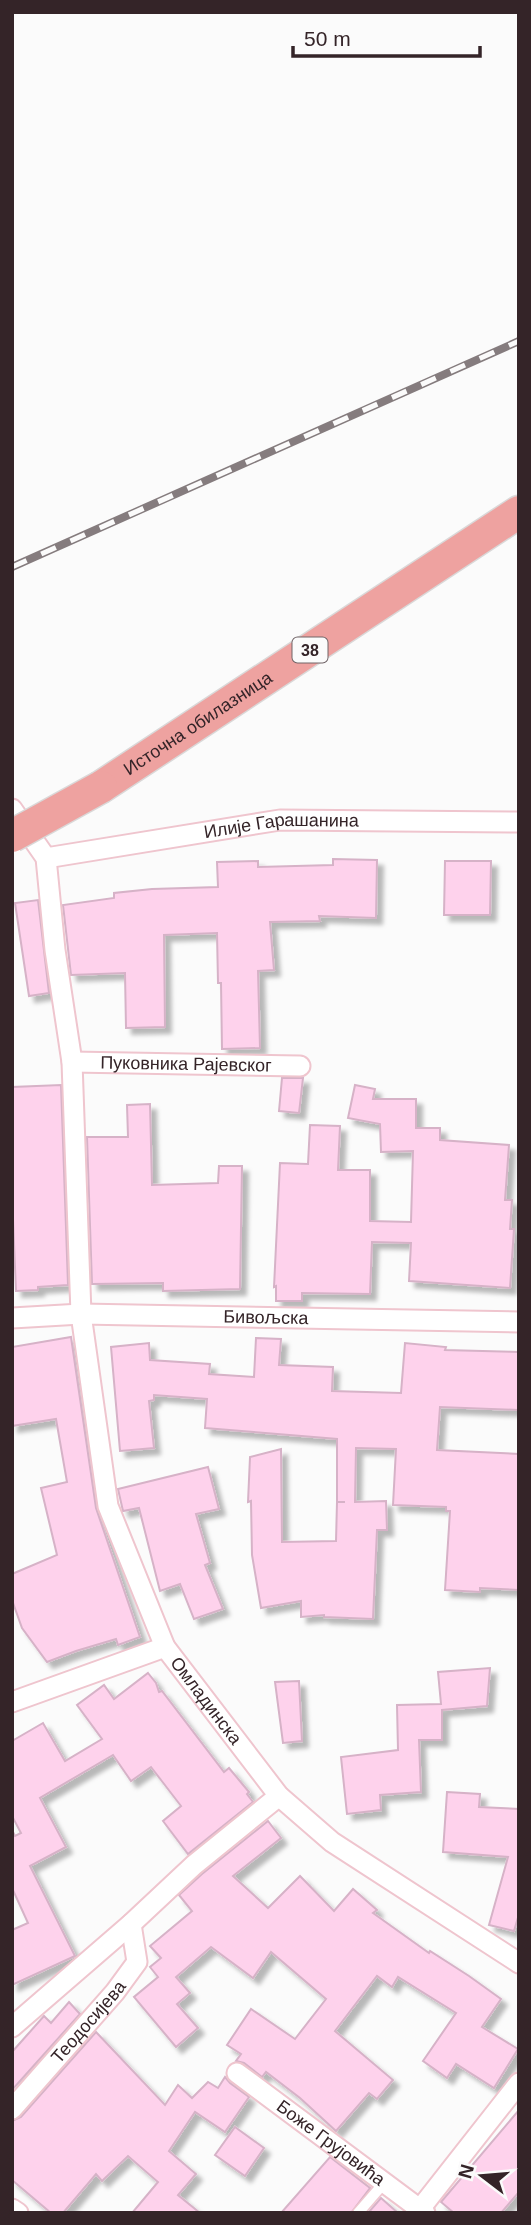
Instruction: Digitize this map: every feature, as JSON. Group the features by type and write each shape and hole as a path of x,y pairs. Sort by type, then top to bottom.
{"main road":[{"name":"Источна обилазница","path":"12,836 101,787 519,512"}],"street":[{"path":"12,809 46,858 55,950 72,1062 81,1314"},
{"name":"Илије Гарашанина","path":"46,858 280,820 519,822"},
{"name":"Пуковника Рајевског","path":"72,1062 300,1066"},
{"name":"Бивољска","path":"12,1318 81,1314 519,1322"},
{"name":"Омладинска","path":"81,1314 108,1506 165,1647 279,1796 332,1842 519,1963"},
{"path":"12,1702 165,1647"},
{"path":"12,2027 131,1924 194,1865 279,1796"},
{"name":"Теодосијева","path":"12,2109 115,1992 137,1962 131,1924"},
{"name":"Боже Грујовића","path":"237,2073 422,2211"},
{"path":"422,2211 519,2083"},
{"path":"12,2209 18,2213"}],"lane":[{"path":"358,2213 384,2183"}],"building":[{"path":"333,859 377,860 376,918 319,916 320,921 270,922 274,970 258,971 260,1048 222,1049 217,933 164,935 165,1027 126,1028 125,973 71,975 63,905 114,898 114,893 218,887 217,862 258,861 258,867 333,865"},
{"path":"445,861 491,861 490,915 444,915"},
{"path":"38,900 49,993 29,996 15,903"},
{"path":"282,1078 303,1078 299,1113 279,1111"},
{"path":"61,1085 68,1285 16,1291 12,1195 12,1087"},
{"path":"355,1085 375,1089 373,1099 416,1099 416,1128 440,1128 440,1140 509,1145 505,1200 512,1200 510,1229 514,1229 510,1288 409,1281 411,1243 372,1242 370,1294 302,1293 302,1301 276,1301 276,1286 274,1287 280,1163 308,1164 310,1125 340,1126 338,1170 370,1170 370,1221 411,1222 413,1151 381,1152 380,1124 348,1118"},
{"path":"150,1104 152,1185 218,1183 219,1166 242,1166 240,1289 163,1291 163,1283 92,1284 87,1137 128,1137 127,1105"},
{"path":"71,1337 96,1508 140,1637 118,1645 116,1639 47,1662 22,1628 12,1600 12,1574 57,1555 41,1488 67,1482 56,1419 12,1426 12,1347"},
{"path":"256,1338 281,1339 279,1365 333,1367 332,1391 401,1393 405,1343 446,1347 445,1350 519,1352 519,1410 440,1407 437,1450 519,1454 519,1590 445,1590 450,1511 446,1511 446,1507 393,1505 396,1449 356,1448 355,1502 386,1501 387,1530 377,1530 373,1619 324,1615 301,1617 301,1601 261,1608 252,1555 251,1501 248,1502 250,1457 281,1449 282,1542 336,1541 337,1439 205,1428 207,1399 154,1395 154,1400 149,1401 154,1448 120,1451 111,1347 149,1343 150,1360 210,1364 209,1374 254,1377"},
{"path":"208,1467 219,1509 196,1514 210,1563 205,1565 223,1609 194,1619 180,1584 160,1591 139,1508 123,1511 118,1489"},
{"path":"490,1668 487,1706 442,1710 442,1740 419,1740 421,1792 380,1795 381,1810 347,1814 341,1757 398,1750 397,1705 441,1704 438,1672"},
{"path":"148,1673 159,1692 162,1691 224,1772 229,1768 249,1792 247,1794 253,1802 188,1854 163,1821 181,1806 151,1767 131,1781 113,1755 40,1798 66,1847 30,1866 75,1956 12,1985 12,1930 28,1923 12,1888 12,1830 15,1836 21,1833 12,1816 12,1741 43,1723 65,1761 102,1739 77,1705 104,1685 114,1699"},
{"path":"299,1681 302,1741 283,1743 275,1682"},
{"path":"447,1792 480,1794 479,1807 519,1809 519,1914 514,1931 489,1925 508,1857 443,1852"},
{"path":"268,1821 281,1838 233,1876 268,1908 300,1876 334,1911 353,1889 377,1910 373,1913 501,1999 482,2027 518,2049 494,2088 456,2064 447,2078 423,2061 456,2013 398,1977 392,1987 377,1976 335,2031 393,2080 377,2099 369,2093 336,2131 266,2072 262,2077 244,2063 236,2061 241,2054 227,2045 251,2009 295,2039 326,1999 271,1952 253,1978 211,1947 176,1977 190,1993 177,2004 198,2028 176,2047 134,1997 158,1977 150,1967 161,1958 150,1946 192,1911 179,1895"},
{"path":"69,2002 80,2014 12,2090 12,2052 44,2016 51,2023"},
{"path":"96,2032 165,2105 178,2085 192,2098 208,2082 218,2088 225,2077 249,2097 225,2132 195,2112 169,2151 196,2174 178,2195 200,2213 132,2213 158,2182 128,2156 102,2181 96,2174 63,2213 51,2213 12,2180 12,2121 21,2117"},
{"path":"519,2110 519,2192 501,2213 454,2213 441,2202"},
{"path":"235,2127 264,2148 245,2176 215,2155"},
{"path":"330,2157 370,2188 351,2213 281,2213"},
{"path":"381,2198 398,2213 368,2213"}],"railway":[{"path":"12,567 519,341"}]}
